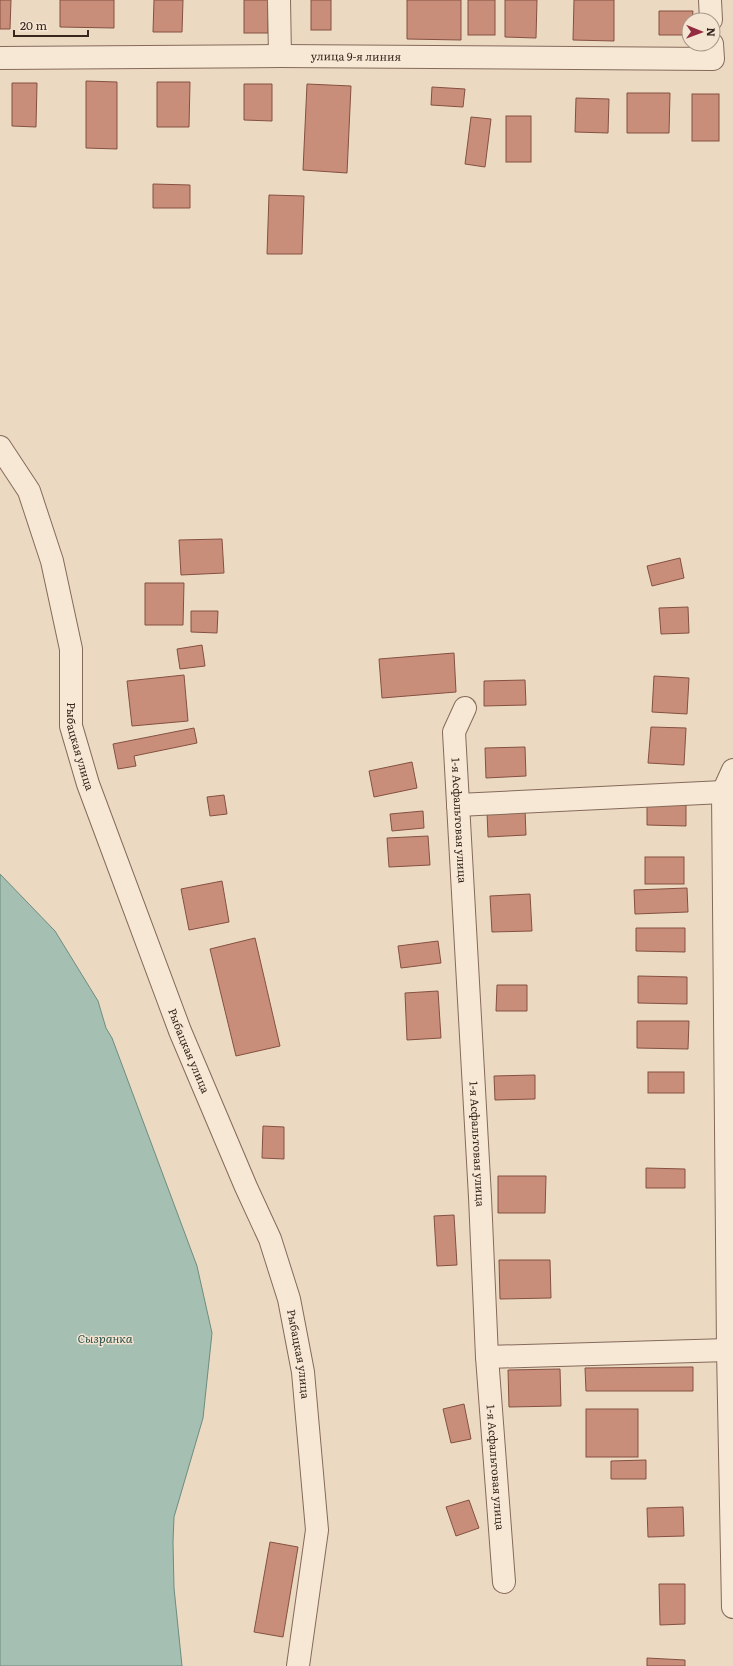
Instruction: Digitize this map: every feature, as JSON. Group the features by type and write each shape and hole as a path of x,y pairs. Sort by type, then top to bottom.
{"street":[{"path":"279,0 280,56"},
{"path":"710,0 711,12"},
{"name":"улица 9-я линия","path":"0,58 681,51"},
{"name":"Рыбацкая улица","path":"0,448 29,491 52,561 71,649 72,726 88,784 180,1032 246,1187 270,1239 289,1299 303,1372 317,1530 298,1666"},
{"name":"1-я Асфальтовая улица","path":"465,708 454,732 480,1189 487,1357 504,1582"},
{"path":"733,770 723,792 728,1350 733,1607"},
{"path":"458,804 723,792"},
{"path":"487,1357 728,1350"}],"water":[{"name":"Сызранка","path":"0,874 55,931 98,1001 106,1028 112,1038 197,1266 212,1333 203,1418 174,1517 174,1588 182,1666 0,1666"}],"building":[{"path":"0,0 11,0 10,29 0,29"},
{"path":"60,0 114,0 114,28 60,27"},
{"path":"154,0 183,0 182,32 153,32"},
{"path":"244,0 268,0 268,33 244,33"},
{"path":"311,0 331,0 331,30 311,30"},
{"path":"407,0 461,0 461,40 407,39"},
{"path":"468,0 495,0 495,35 468,35"},
{"path":"505,0 537,0 536,38 505,37"},
{"path":"574,0 614,0 614,41 573,40"},
{"path":"659,11 693,11 681,12 681,35 659,35"},
{"path":"86,81 117,82 117,149 86,148"},
{"path":"157,82 190,82 189,127 157,127"},
{"path":"12,83 37,83 36,127 12,126"},
{"path":"244,84 272,84 272,121 244,120"},
{"path":"307,84 351,86 347,173 303,170"},
{"path":"432,87 465,89 463,107 431,105"},
{"path":"627,93 670,93 669,133 627,133"},
{"path":"692,94 719,94 719,141 692,141"},
{"path":"576,98 609,99 608,133 575,132"},
{"path":"506,116 531,116 531,162 506,162"},
{"path":"471,117 491,119 485,167 465,164"},
{"path":"153,184 190,185 190,208 153,208"},
{"path":"269,195 304,196 302,254 267,254"},
{"path":"222,539 224,573 181,575 179,540"},
{"path":"680,558 684,578 652,586 647,566"},
{"path":"145,583 184,583 183,625 145,625"},
{"path":"688,607 689,633 661,634 659,608"},
{"path":"191,611 218,611 217,633 191,632"},
{"path":"202,645 205,666 180,669 177,649"},
{"path":"454,653 456,692 382,698 379,659"},
{"path":"184,675 188,721 132,726 127,681"},
{"path":"654,676 689,678 687,714 652,712"},
{"path":"525,680 526,705 484,706 484,681"},
{"path":"651,727 686,728 684,765 648,763"},
{"path":"194,728 197,743 134,756 136,766 118,769 113,744"},
{"path":"525,747 526,776 486,778 485,748"},
{"path":"412,762 417,788 374,797 369,771"},
{"path":"224,795 227,814 210,816 207,797"},
{"path":"647,802 686,803 686,826 647,825"},
{"path":"525,810 526,835 488,837 487,812"},
{"path":"423,811 424,828 392,831 390,814"},
{"path":"428,836 430,865 389,867 387,838"},
{"path":"645,857 684,857 684,884 645,884"},
{"path":"222,881 229,922 189,930 181,889"},
{"path":"687,888 688,912 635,914 634,890"},
{"path":"530,894 532,931 492,932 490,896"},
{"path":"636,928 685,928 685,952 636,951"},
{"path":"255,938 280,1046 236,1056 210,949"},
{"path":"438,941 441,963 401,968 398,946"},
{"path":"638,976 687,977 687,1004 638,1003"},
{"path":"497,985 527,985 527,1011 496,1011"},
{"path":"438,991 441,1038 407,1040 405,993"},
{"path":"637,1021 689,1021 688,1049 637,1048"},
{"path":"648,1072 684,1072 684,1093 648,1093"},
{"path":"535,1075 535,1099 495,1100 494,1076"},
{"path":"263,1126 284,1127 284,1159 262,1158"},
{"path":"646,1168 685,1169 685,1188 646,1188"},
{"path":"498,1176 546,1176 545,1213 498,1213"},
{"path":"454,1215 457,1265 437,1266 434,1216"},
{"path":"499,1260 550,1260 551,1298 500,1299"},
{"path":"693,1367 693,1391 586,1391 585,1368"},
{"path":"560,1369 561,1406 509,1407 508,1370"},
{"path":"464,1404 471,1439 451,1443 443,1409"},
{"path":"586,1409 638,1409 638,1457 586,1457"},
{"path":"646,1460 646,1479 611,1479 611,1461"},
{"path":"469,1500 479,1528 456,1536 446,1507"},
{"path":"683,1507 684,1536 648,1537 647,1508"},
{"path":"270,1542 298,1547 283,1637 254,1632"},
{"path":"659,1584 685,1584 685,1624 660,1625"},
{"path":"647,1658 685,1660 685,1666 647,1666"}]}
